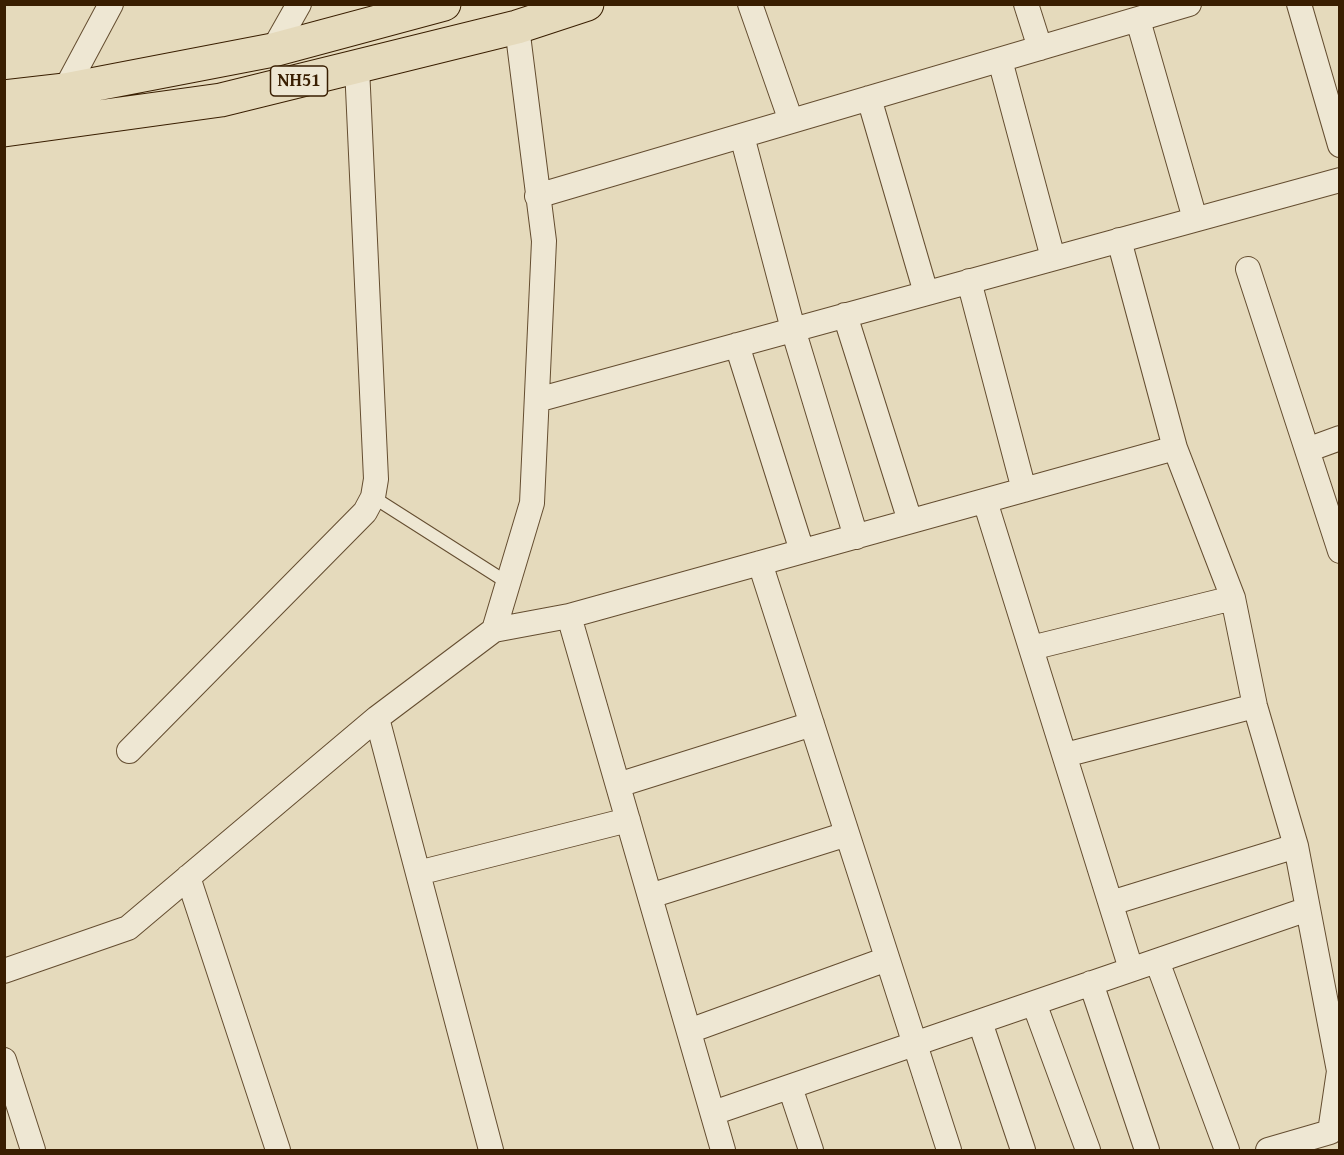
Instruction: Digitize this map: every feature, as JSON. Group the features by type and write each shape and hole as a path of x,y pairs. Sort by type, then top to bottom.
{"highway":[{"name":"NH51","path":"4,97 65,90 273,50 444,4"},
{"name":"NH51","path":"4,130 221,100 517,27 587,4"}],"street":[{"path":"65,90 111,4"},
{"path":"273,50 299,4"},
{"path":"750,4 791,121"},
{"path":"1026,4 1040,48"},
{"path":"537,196 1189,4"},
{"path":"1299,4 1340,145"},
{"path":"1138,20 1195,219"},
{"path":"494,630 532,503 544,241 517,27"},
{"path":"1000,60 1053,258"},
{"path":"129,751 365,512 373,497 376,479 357,67"},
{"path":"870,98 926,293"},
{"path":"742,136 793,329 856,537"},
{"path":"537,400 1340,180"},
{"path":"1119,240 1175,448 1233,598 1255,706 1296,846 1339,1071 1330,1132 1268,1150"},
{"path":"1248,269 1340,551"},
{"path":"969,281 1024,490"},
{"path":"845,315 910,521"},
{"path":"737,345 802,551"},
{"path":"1307,450 1340,438"},
{"path":"4,971 128,928 377,718 494,630 569,616 1175,448"},
{"path":"985,501 1131,969"},
{"path":"760,563 949,1150"},
{"path":"1031,648 1233,598"},
{"path":"569,616 723,1150"},
{"path":"1065,755 1255,706"},
{"path":"377,718 492,1150"},
{"path":"618,785 812,724"},
{"path":"418,873 628,820"},
{"path":"650,896 847,834"},
{"path":"1111,903 1296,846"},
{"path":"188,877 278,1150"},
{"path":"713,1113 1308,909"},
{"path":"689,1032 887,959"},
{"path":"1157,961 1227,1150"},
{"path":"1091,983 1147,1150"},
{"path":"1034,1003 1088,1150"},
{"path":"980,1022 1023,1150"},
{"path":"4,1060 33,1150"},
{"path":"790,1087 811,1150"}],"lane":[{"path":"373,497 508,583"}]}
